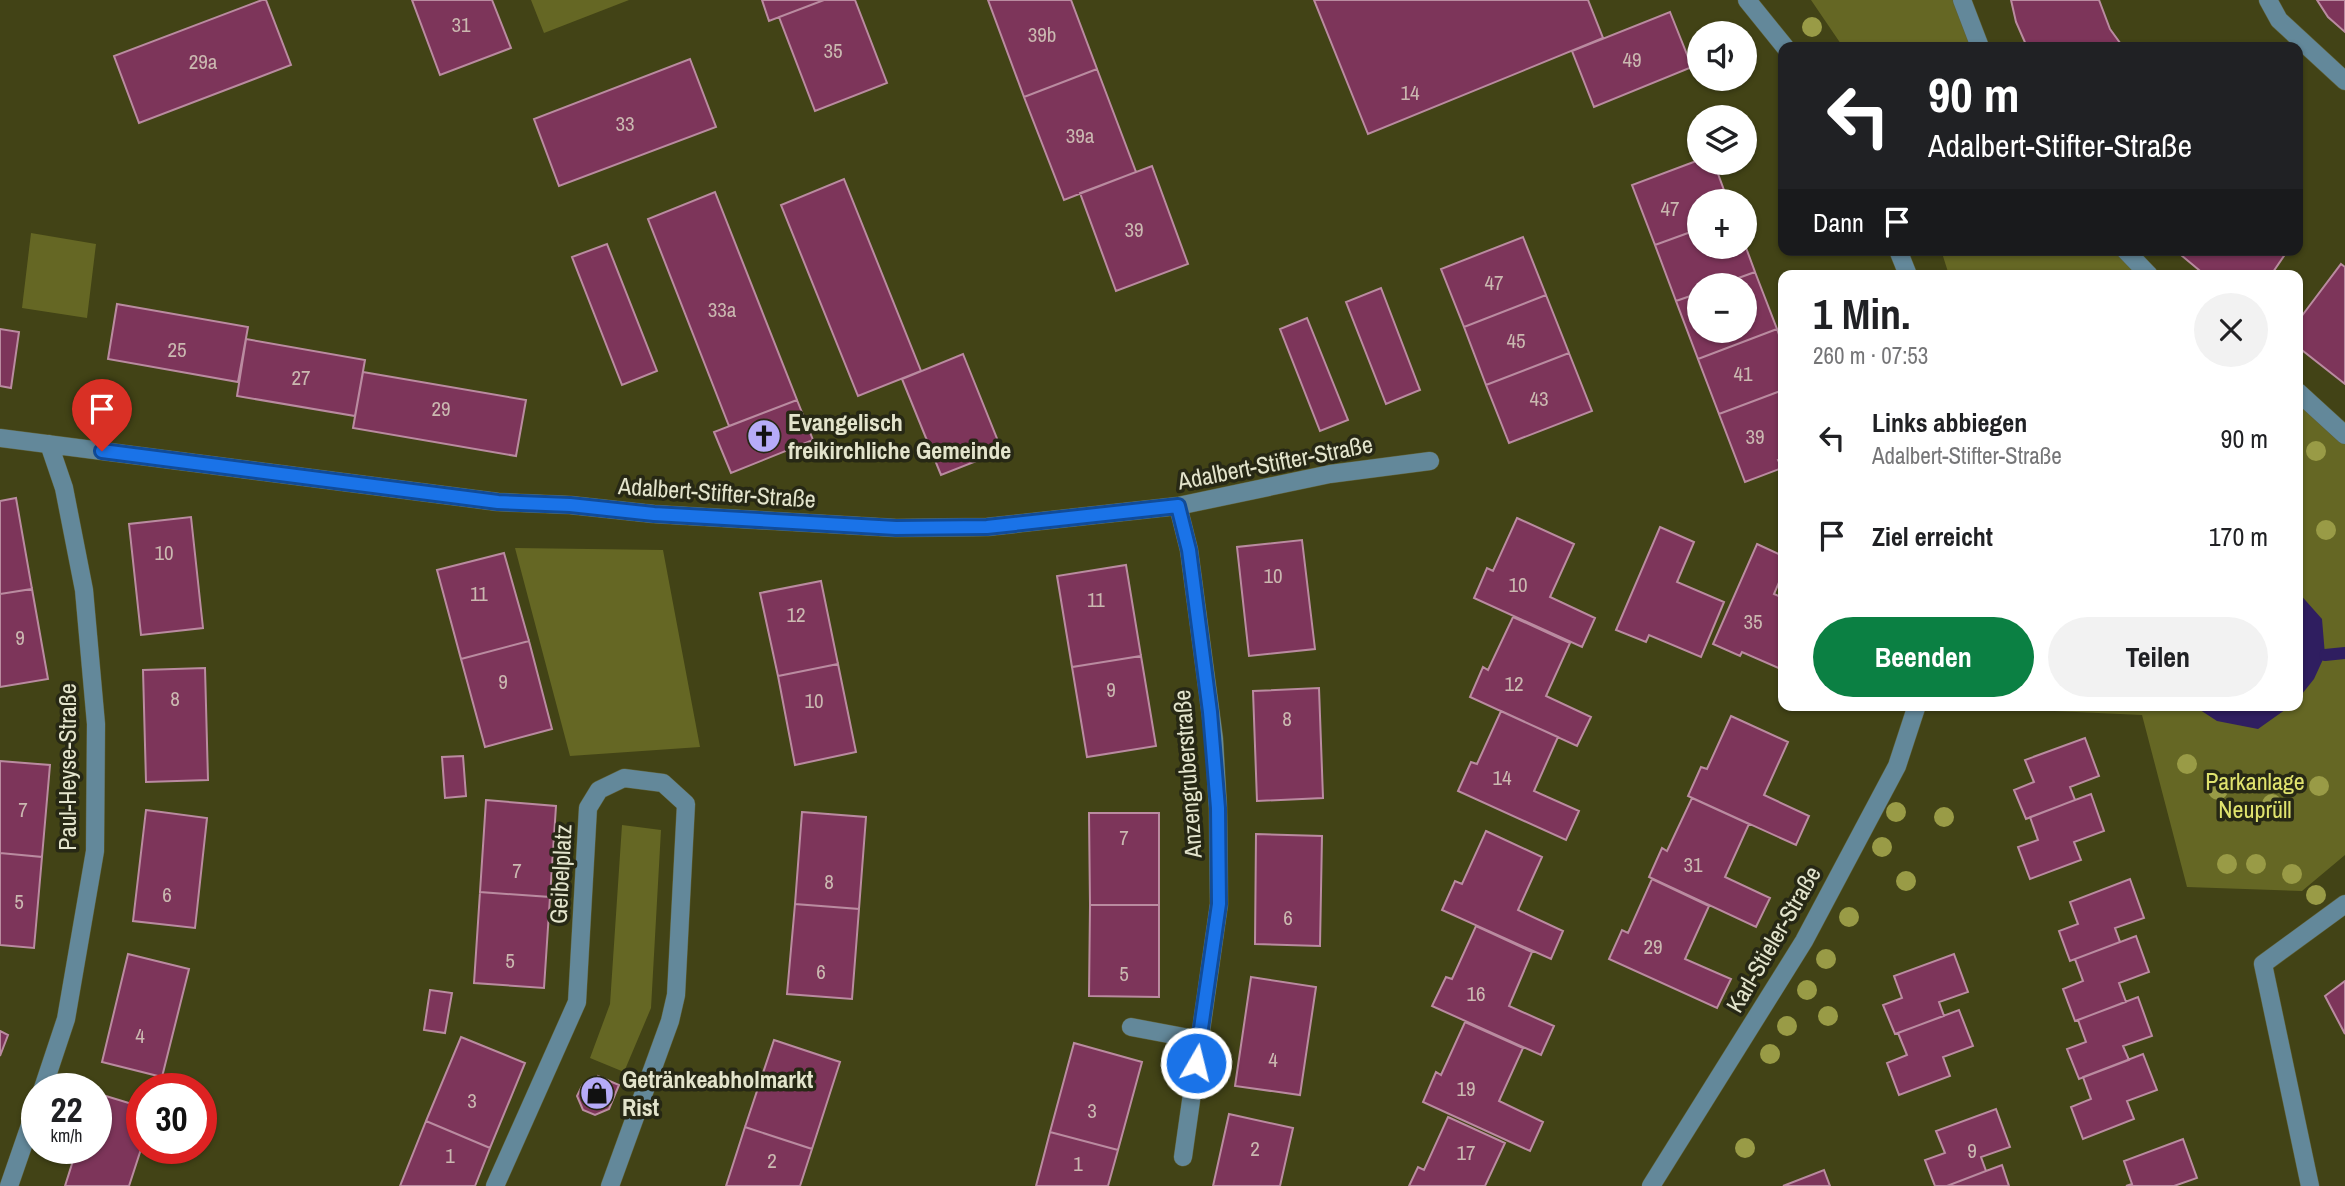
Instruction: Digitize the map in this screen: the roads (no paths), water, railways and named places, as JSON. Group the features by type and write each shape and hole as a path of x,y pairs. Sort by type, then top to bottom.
{"street":[{"path":"1746,0 1781,42"},
{"path":"1962,0 1978,42"},
{"path":"2268,0 2279,20 2303,42"},
{"path":"2303,42 2345,81"},
{"path":"2131,256 2144,270"},
{"path":"2303,397 2345,435"},
{"name":"Adalbert-Stifter-Straße","path":"0,438 498,502 896,528 987,527 1178,506 1330,474 1430,461"},
{"name":"Paul-Heyse-Straße","path":"48,1073 66,1018 94,851 96,775 96,724 84,590 64,488 50,444"},
{"name":"Anzengruberstraße","path":"1178,506 1189,550 1209,699 1218,808 1219,904 1183,1157"},
{"name":"Karl-Stieler-Straße","path":"1651,1186 1804,941 1897,766 1915,711"},
{"name":"Geibelplatz","path":"495,1186 577,1002 589,808 599,790 624,778 663,783 686,804 676,995 670,1020 610,1186"},
{"path":"2311,1186 2263,964 2345,904"},
{"path":"1131,1027 1200,1040"},
{"path":"9,1186 21,1151"}],"waterway":[{"path":"2325,655 2345,653"}],"place":[{"name":"Evangelisch freikirchliche Gemeinde","path":"764,436"},
{"name":"Getränkeabholmarkt Rist","path":"597,1093"}],"park label":[{"name":"Parkanlage Neuprüll","path":"2255,795"}]}
